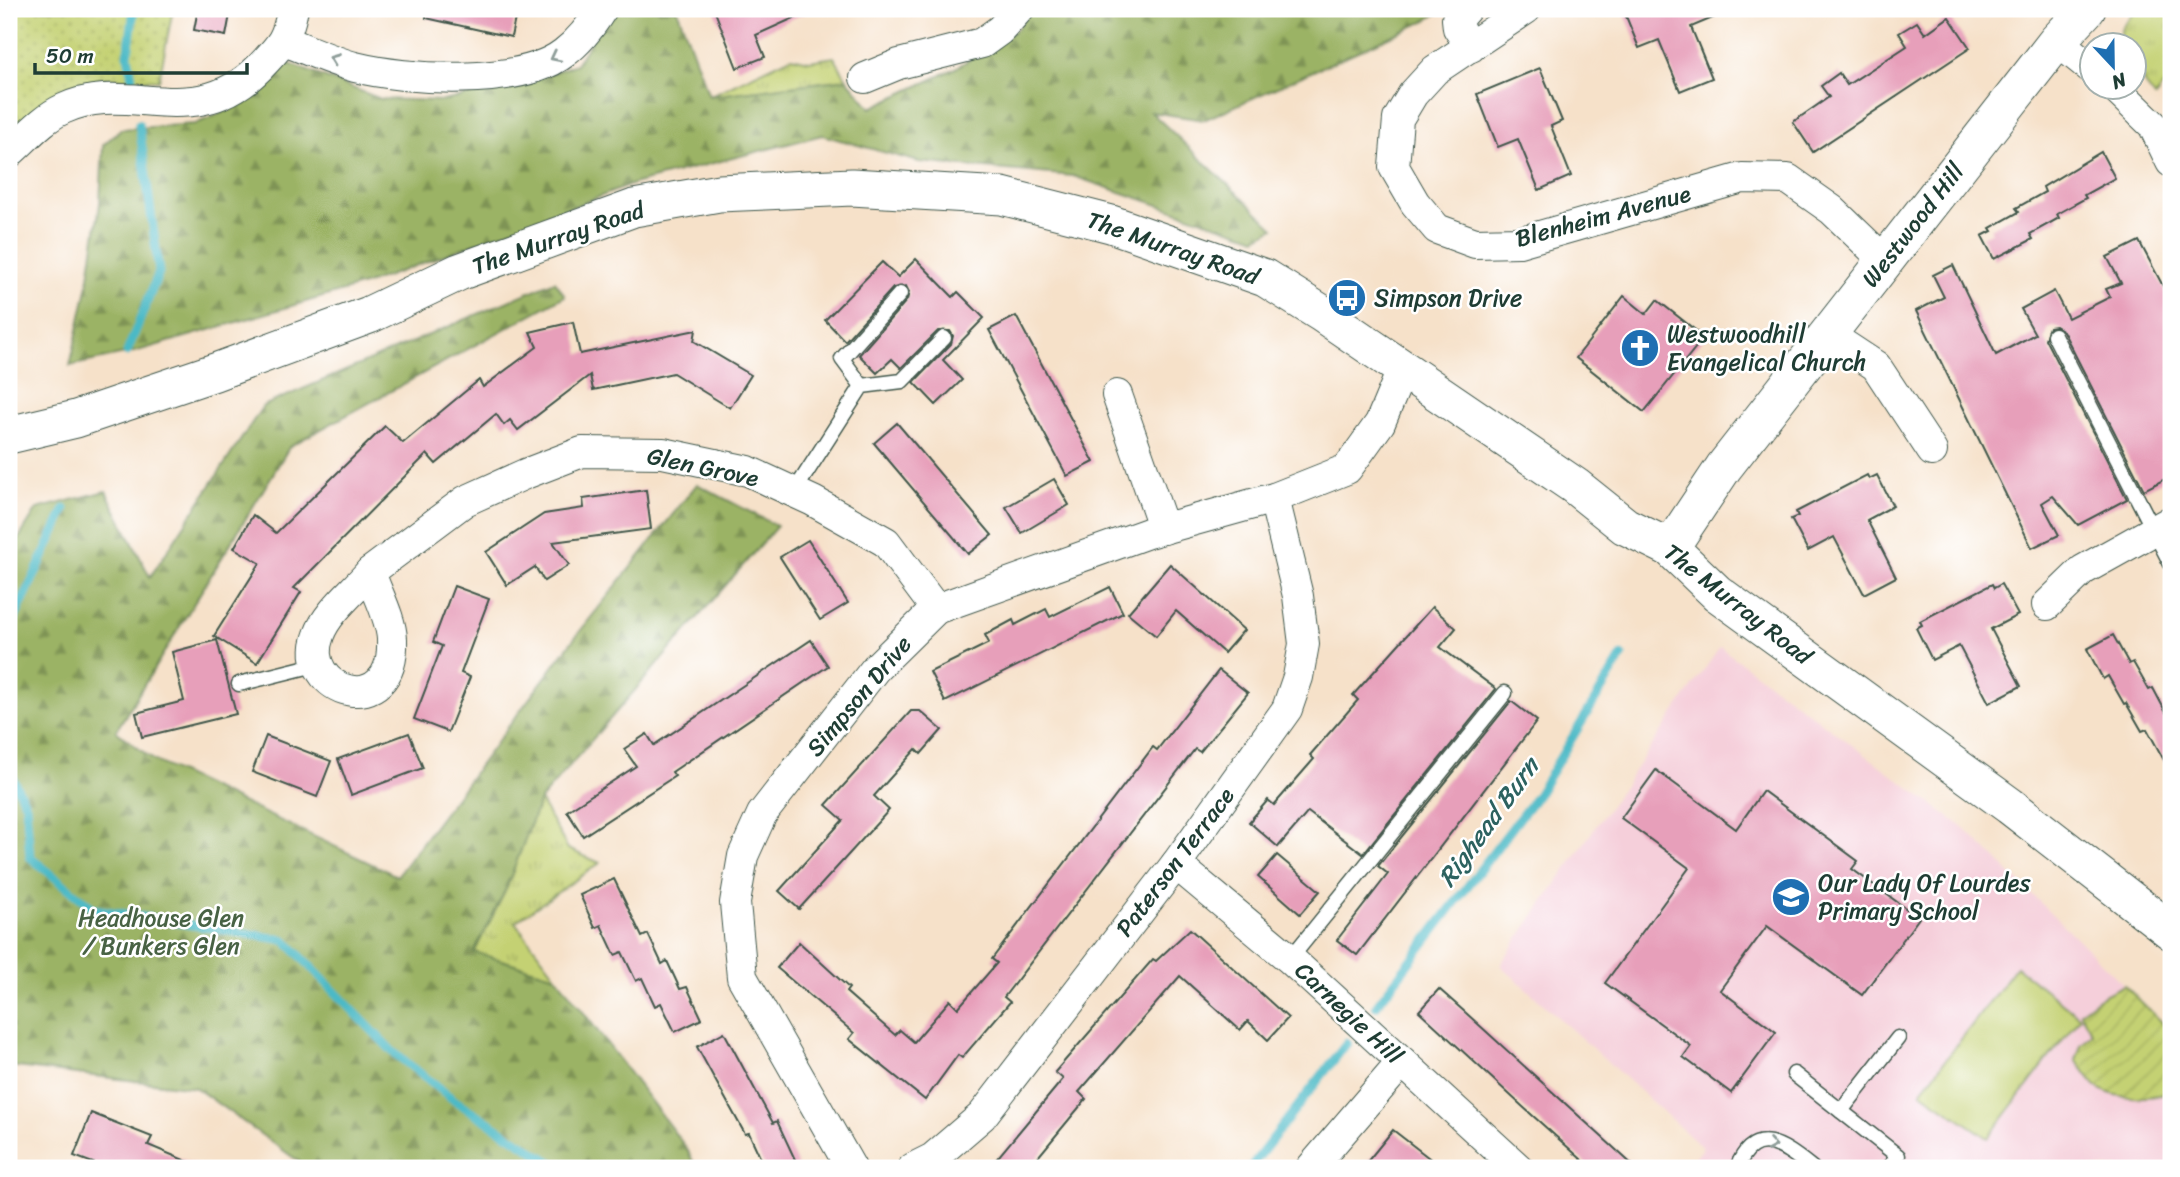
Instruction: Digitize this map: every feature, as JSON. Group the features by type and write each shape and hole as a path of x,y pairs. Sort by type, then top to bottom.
{"street":[{"path":"9,153 62,109 92,101 193,103 243,84 285,41 293,9"},
{"path":"285,41 355,67 427,79 485,77 527,69 563,55 590,28 602,9"},
{"path":"865,79 899,64 982,43 1000,30 1018,9"},
{"path":"1466,9 1457,19 1458,29 1471,47"},
{"name":"Blenheim Avenue","path":"1526,9 1434,70 1413,94 1398,119 1394,167 1415,203 1437,229 1475,243 1519,243 1742,178 1788,179 1832,210 1884,260"},
{"name":"Westwood Hill","path":"1670,548 1724,467 1829,335 1884,260 2057,41 2087,9"},
{"path":"2057,41 2078,58"},
{"path":"2129,102 2153,125 2171,162"},
{"name":"The Murray Road","path":"9,435 126,402 356,319 459,272 634,208 719,193 852,187 1002,196 1111,224 1265,278 1403,368 1575,486 1625,526 1670,548 1717,593 2010,806 2171,931"},
{"path":"1829,335 1875,366 1932,451"},
{"name":"Simpson Drive","path":"851,1168 742,976 735,903 743,856 762,814 876,668 936,609 1164,529 1274,498 1347,469 1380,423 1403,368"},
{"path":"1116,395 1164,529"},
{"name":"Glen Grove","path":"319,664 318,636 324,624 370,572 465,501 582,452 663,453 748,471 794,492 886,542 936,609"},
{"name":"Paterson Terrace","path":"913,1168 933,1157 982,1115 1176,864 1287,709 1298,677 1304,644 1298,596 1274,498"},
{"path":"2048,605 2083,570 2163,526"},
{"path":"319,664 337,687 350,692 364,693 383,678 392,658 392,636 370,572"},
{"name":"Carnegie Hill","path":"1176,864 1290,959 1518,1168"},
{"path":"1311,1168 1402,1062"}],"lane":[{"path":"862,386 842,359 900,294"},
{"path":"2054,335 2163,526 2171,564"},
{"path":"862,386 902,382 944,338"},
{"path":"794,492 862,386"},
{"path":"239,684 319,664"},
{"path":"1290,959 1505,693"},
{"path":"1841,1111 1898,1038"},
{"path":"1794,1074 1898,1156 1889,1168"},
{"path":"1737,1168 1750,1149 1761,1143 1772,1142 1812,1168"}],"shaded area":[{"name":"Our Lady Of Lourdes Primary School","path":"1720,647 1964,828 2171,1031 2171,1168 1685,1168 1703,1148 1500,965"}],"green space":[{"path":"9,9 173,9 159,80 101,78 9,129"},
{"path":"612,9 677,9 709,96 847,79 871,108 954,69 1017,29 1029,9 1444,9 1427,20 1204,120 1151,112 1274,228 1256,238 1073,176 919,162 822,135 636,183 367,284 134,352 70,366 88,284 100,203 103,145 121,129 195,124 246,103 282,61 381,99 443,101 533,80 576,64"},
{"path":"2136,9 2171,9 2171,77 2155,97 2148,88 2148,32 2121,32"},
{"path":"791,57 809,61 834,57 847,79 709,96"},
{"name":"Headhouse Glen / Bunkers Glen","path":"555,281 565,296 290,446 116,731 155,761 397,876 573,640 697,484 777,526 540,800 506,889 474,952 556,976 687,1149 696,1168 308,1168 196,1088 9,1066 9,554 37,509 106,491 150,577 263,406"},
{"path":"540,800 568,849 600,863 515,922 556,976 474,953 506,889"},
{"path":"2016,967 2080,1017 1988,1138 1921,1092"},
{"path":"2124,985 2171,1031 2170,1093 2133,1097 2113,1095 2097,1087 2076,1060 2081,1045 2092,1033 2080,1012 2098,998"}],"building":[{"path":"198,9 231,9 226,36 194,30"},
{"path":"427,9 517,9 511,37 426,18"},
{"path":"714,9 814,9 756,35 765,57 737,68"},
{"path":"1623,9 1734,9 1691,27 1712,78 1680,91 1659,40 1639,48"},
{"path":"1949,17 1970,48 1813,152 1793,122 1829,97 1821,86 1839,73 1847,85 1907,46 1899,33 1917,22 1925,34"},
{"path":"1540,68 1562,121 1551,126 1571,176 1539,190 1518,139 1498,147 1477,94"},
{"path":"2101,152 2115,178 2084,195 2086,198 2057,214 2059,218 2030,234 2033,239 1994,259 1982,236 1992,231 1990,228 2019,212 2016,208 2045,192 2043,187"},
{"path":"2139,241 2171,301 2171,476 2144,490 2063,331 2055,326 2049,327 2045,339 2127,499 2078,525 2053,496 2042,503 2059,535 2032,548 1916,311 1944,297 1933,275 1953,265 1996,355 2035,334 2021,309 2054,291 2068,318 2110,297 2106,289 2121,283 2107,257"},
{"path":"916,259 953,297 958,292 984,318 943,360 962,380 936,405 914,382 951,344 953,336 950,331 938,331 901,368 892,359 877,373 859,355 907,300 909,292 906,286 893,288 845,341 825,320 882,262 898,277"},
{"name":"Westwoodhill Evangelical Church","path":"1624,296 1646,314 1657,300 1704,337 1644,412 1576,358"},
{"path":"1016,316 1094,462 1067,476 989,330"},
{"path":"573,322 580,354 696,330 694,341 751,375 730,408 673,373 593,390 590,375 518,430 510,420 504,425 496,414 436,464 427,454 294,588 301,592 257,663 214,636 260,563 234,548 253,515 276,533 385,426 403,443 479,380 483,387 537,347 530,332"},
{"path":"897,423 992,535 968,554 874,443"},
{"path":"1867,475 1869,479 1877,475 1893,506 1867,520 1896,577 1864,594 1834,537 1808,551 1791,519 1798,516 1796,512"},
{"path":"1054,479 1069,505 1022,533 1006,507"},
{"path":"646,490 651,529 553,542 569,565 544,581 535,567 507,585 486,552 544,514 584,508 583,499"},
{"path":"808,540 848,603 820,620 780,557"},
{"path":"1170,564 1244,630 1224,653 1176,611 1156,636 1128,613"},
{"path":"1992,584 1994,588 2001,584 2018,615 1991,629 2021,686 1989,703 1959,646 1932,660 1916,628 1922,625 1920,621"},
{"path":"454,586 489,599 461,673 470,677 448,732 414,719 442,646 433,642"},
{"path":"1110,587 1123,613 945,702 930,672 989,643 985,635 1013,620 1015,625 1046,609 1050,617"},
{"path":"1432,607 1456,628 1440,647 1496,689 1363,854 1308,812 1278,847 1249,822 1268,800 1274,805 1314,759 1310,755 1358,700 1353,695"},
{"path":"2113,635 2129,664 2133,662 2149,690 2153,688 2171,722 2171,773 2147,729 2142,731 2108,676 2103,679 2087,649"},
{"path":"217,640 236,714 142,737 136,713 184,701 172,652"},
{"path":"811,640 828,666 672,772 675,776 583,836 567,811 636,766 624,749 647,734 654,745"},
{"path":"1219,670 1248,693 1200,752 1195,749 1004,997 1010,1002 962,1058 958,1055 925,1100 849,1039 854,1033 777,968 799,942 849,988 846,992 895,1035 900,1030 914,1042 950,1000 958,1008 997,963 992,959 1153,747 1157,750"},
{"path":"1511,701 1537,721 1357,955 1337,940 1388,874 1378,866"},
{"path":"911,711 920,711 942,730 921,754 916,749 874,796 889,810 799,909 779,891 843,820 826,805"},
{"path":"409,733 423,768 351,795 338,759"},
{"path":"266,736 331,761 317,797 252,772"},
{"name":"Our Lady Of Lourdes Primary School","path":"1656,770 1736,829 1763,791 1858,861 1852,869 1919,918 1862,995 1767,926 1720,990 1776,1032 1731,1093 1683,1057 1691,1046 1605,983 1689,868 1621,818"},
{"path":"1277,855 1320,891 1300,914 1258,877"},
{"path":"614,879 642,937 648,934 662,964 667,961 680,989 687,987 702,1019 675,1032 661,1003 655,1006 642,978 636,981 622,952 615,955 601,925 595,928 580,895"},
{"path":"1190,929 1288,1018 1268,1040 1248,1021 1240,1030 1180,976 1079,1092 1086,1099 1029,1168 989,1168 1063,1079 1055,1072 1153,959 1156,961"},
{"path":"1439,989 1636,1168 1591,1168 1522,1106 1419,1011"},
{"path":"724,1032 773,1123 777,1121 799,1168 765,1168 749,1133 745,1134 714,1078 697,1047"},
{"path":"91,1113 152,1137 148,1145 203,1168 106,1168 74,1156"},
{"path":"1393,1130 1442,1168 1362,1168"}],"waterway":[{"path":"132,78 128,55 134,9"},
{"path":"127,352 159,272 139,124"},
{"path":"9,631 65,509"},
{"name":"Righead Burn","path":"1376,1006 1538,794 1622,656"},
{"path":"9,772 26,805 30,857 94,909 285,940 393,1052 454,1100 560,1168"},
{"name":"Righead Burn","path":"1250,1168 1347,1043"}],"place":[{"name":"Simpson Drive","path":"1347,298"},
{"name":"Westwoodhill Evangelical Church","path":"1640,348"},
{"name":"Our Lady Of Lourdes Primary School","path":"1791,897"}]}
